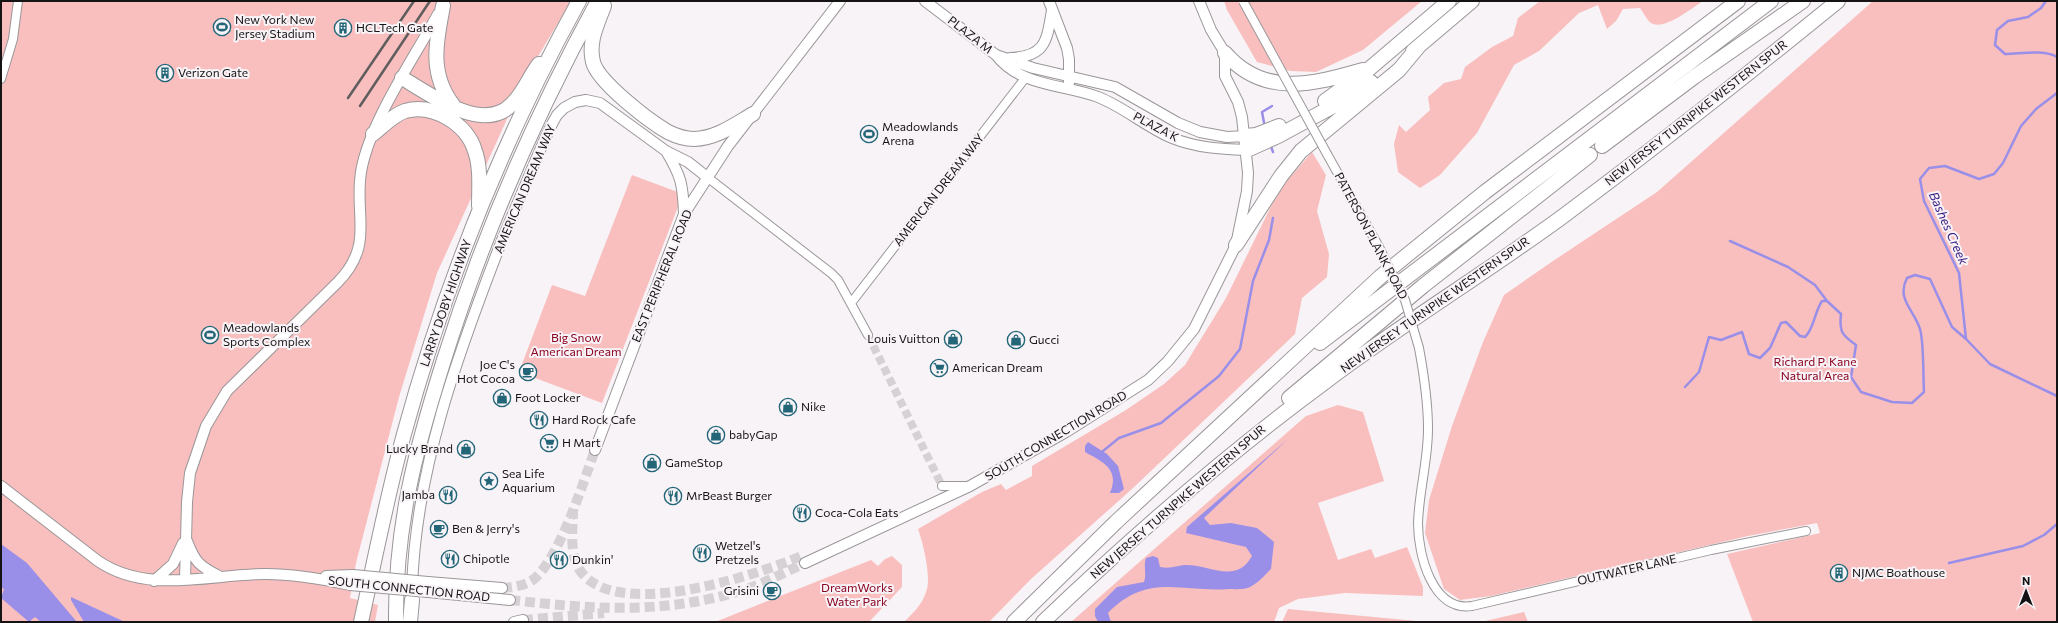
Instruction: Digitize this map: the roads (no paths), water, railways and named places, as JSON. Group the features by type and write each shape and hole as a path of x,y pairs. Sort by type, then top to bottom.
{"highway":[{"name":"LARRY DOBY HIGHWAY","path":"361,622 388,499 411,408 441,313 479,210 525,107 579,1"},
{"name":"LARRY DOBY HIGHWAY","path":"396,622 398,553 406,498 422,431 446,351 473,273 515,169 553,88 598,1"},
{"path":"606,1 592,37 591,48 594,66 609,87 659,126 678,136 702,138 717,134 752,114"},
{"path":"1277,132 1333,96 1369,69 1449,1"},
{"path":"1253,141 1277,132 1359,91 1420,46 1472,1"},
{"path":"1701,28 1728,1"},
{"name":"NEW JERSEY TURNPIKE WESTERN SPUR","path":"1014,622 1094,544 1365,290 1440,227 1738,1"},
{"path":"1266,383 1288,369 1390,289 1771,1"},
{"path":"1602,146 1694,77 1803,1"},
{"name":"NEW JERSEY TURNPIKE WESTERN SPUR","path":"1043,622 1133,539 1243,445 1308,394 1384,339 1563,216 1678,128 1838,1"},
{"path":"445,3 436,42 435,62 440,84 449,111 473,145 477,159 479,210"},
{"path":"373,134 392,118 406,111 449,111 481,116 498,114 514,103 529,77 562,33"},
{"path":"1236,245 1278,181 1301,151 1399,70 1420,46"},
{"path":"1226,53 1237,65 1250,74 1264,80 1288,84 1319,82 1369,69"},
{"path":"400,82 432,106 449,111"},
{"path":"1243,445 1263,421 1342,353 1493,230 1590,155"},
{"path":"410,622 412,600"}],"street":[{"path":"1,79 13,39 18,1"},
{"name":"EAST PERIPHERAL ROAD","path":"595,450 684,214 707,177 752,114 840,1"},
{"name":"PLAZA M","path":"925,1 996,55 1002,63 1026,77 1048,86 1069,91"},
{"path":"1199,1 1211,30 1226,53"},
{"name":"PATERSON PLANK ROAD","path":"1243,1 1379,247 1405,300 1419,348 1426,388 1428,429 1418,516 1418,532 1430,578 1439,594 1450,603"},
{"path":"185,580 185,535 190,473 206,426 227,391 337,283 353,263 359,246 362,226 361,173 373,134 400,82 445,3"},
{"path":"1007,58 1023,58 1032,55 1041,48 1048,36 1051,6"},
{"path":"1051,6 1067,48 1069,91"},
{"name":"SOUTH CONNECTION ROAD","path":"803,559 815,556 970,486 1066,432 1136,388 1158,371 1185,342 1198,322 1236,245 1247,191 1253,141 1226,76 1226,53"},
{"name":"PLAZA M","path":"996,55 1034,68 1069,77"},
{"name":"AMERICAN DREAM WAY","path":"851,303 1026,77"},
{"name":"PLAZA K","path":"1069,77 1115,87 1128,93 1178,123 1200,132 1253,141"},
{"name":"PLAZA K","path":"1069,91 1098,97 1124,110 1159,131 1184,142 1208,148 1253,141"},
{"name":"AMERICAN DREAM WAY","path":"415,622 412,600 413,560 422,491 453,378 485,284 508,224 554,120 560,112 572,103 583,100 592,100 614,111 666,151 688,162 832,273 838,280 868,335"},
{"path":"666,151 680,175 683,190 684,214"},
{"name":"SOUTH CONNECTION ROAD","path":"1,486 104,565 130,577 154,581 266,574 428,587 510,600"},
{"path":"942,486 970,486"},
{"name":"OUTWATER LANE","path":"1450,603 1462,607 1472,606 1717,549 1806,531"},
{"path":"185,535 196,562 204,569 220,577"},
{"path":"154,581 176,561 185,535"},
{"name":"SOUTH CONNECTION ROAD","path":"428,587 502,588"}],"waterway":[{"name":"Bashes Creek","path":"2046,1 2041,8 2028,17 2008,21 1997,30 1995,45 2005,54 2032,52 2045,53 2057,57"},
{"name":"Bashes Creek","path":"2057,93 2036,109 2021,126 2003,163 1994,174 1979,179 1945,166 1929,168 1920,179 1924,201 1959,273 1966,339 1990,364 2057,396"},
{"path":"1265,128 1262,112 1272,106"},
{"path":"1270,144 1273,152"},
{"path":"1102,454 1103,451 1119,438 1161,423 1219,376 1240,349 1253,281 1269,240 1273,218"},
{"path":"1730,241 1788,267 1815,285 1827,301 1841,314 1842,332 1856,345 1851,377 1861,392 1892,402 1912,403 1924,392 1923,350 1921,335 1917,322 1905,298 1904,285 1907,278 1915,275 1930,279 1952,327 1966,339"},
{"path":"1685,387 1699,372 1709,337 1721,340 1742,332 1749,354 1760,358 1770,348 1781,323 1786,322 1800,336 1805,337 1810,330 1822,301 1827,301"},
{"path":"1949,563 2023,546 2044,535 2057,524"}],"tunnel":[{"path":"868,335 942,486"},
{"path":"502,588 523,585 534,579 544,568 553,554 570,519 595,450"},
{"path":"573,509 573,547 579,569 596,585 621,593 652,594 685,590 719,583 751,574 802,556"},
{"path":"510,600 570,606 627,608 656,607 714,598 744,590 805,563"},
{"path":"523,620 604,613"}],"railway":[{"path":"348,98 414,1"},
{"path":"360,106 430,1"}],"place":[{"name":"New York New Jersey Stadium","path":"222,27"},
{"name":"HCLTech Gate","path":"343,28"},
{"name":"Verizon Gate","path":"165,73"},
{"name":"Meadowlands Arena","path":"869,134"},
{"name":"Meadowlands Sports Complex","path":"210,335"},
{"name":"Louis Vuitton","path":"953,339"},
{"name":"Gucci","path":"1016,340"},
{"name":"American Dream","path":"939,368"},
{"name":"Joe C's Hot Cocoa","path":"528,372"},
{"name":"Foot Locker","path":"502,398"},
{"name":"Nike","path":"788,407"},
{"name":"Hard Rock Cafe","path":"539,420"},
{"name":"babyGap","path":"716,435"},
{"name":"H Mart","path":"549,443"},
{"name":"Lucky Brand","path":"466,449"},
{"name":"GameStop","path":"652,463"},
{"name":"Sea Life Aquarium","path":"489,481"},
{"name":"Jamba","path":"448,495"},
{"name":"MrBeast Burger","path":"673,496"},
{"name":"Coca-Cola Eats","path":"802,513"},
{"name":"Ben & Jerry's","path":"439,529"},
{"name":"Wetzel's Pretzels","path":"702,553"},
{"name":"Chipotle","path":"450,559"},
{"name":"Dunkin'","path":"559,560"},
{"name":"NJMC Boathouse","path":"1839,573"},
{"name":"Grisini","path":"772,591"}],"park label":[{"name":"Big Snow American Dream","path":"576,345"},
{"name":"Richard P. Kane Natural Area","path":"1815,369"},
{"name":"DreamWorks Water Park","path":"857,595"}]}
